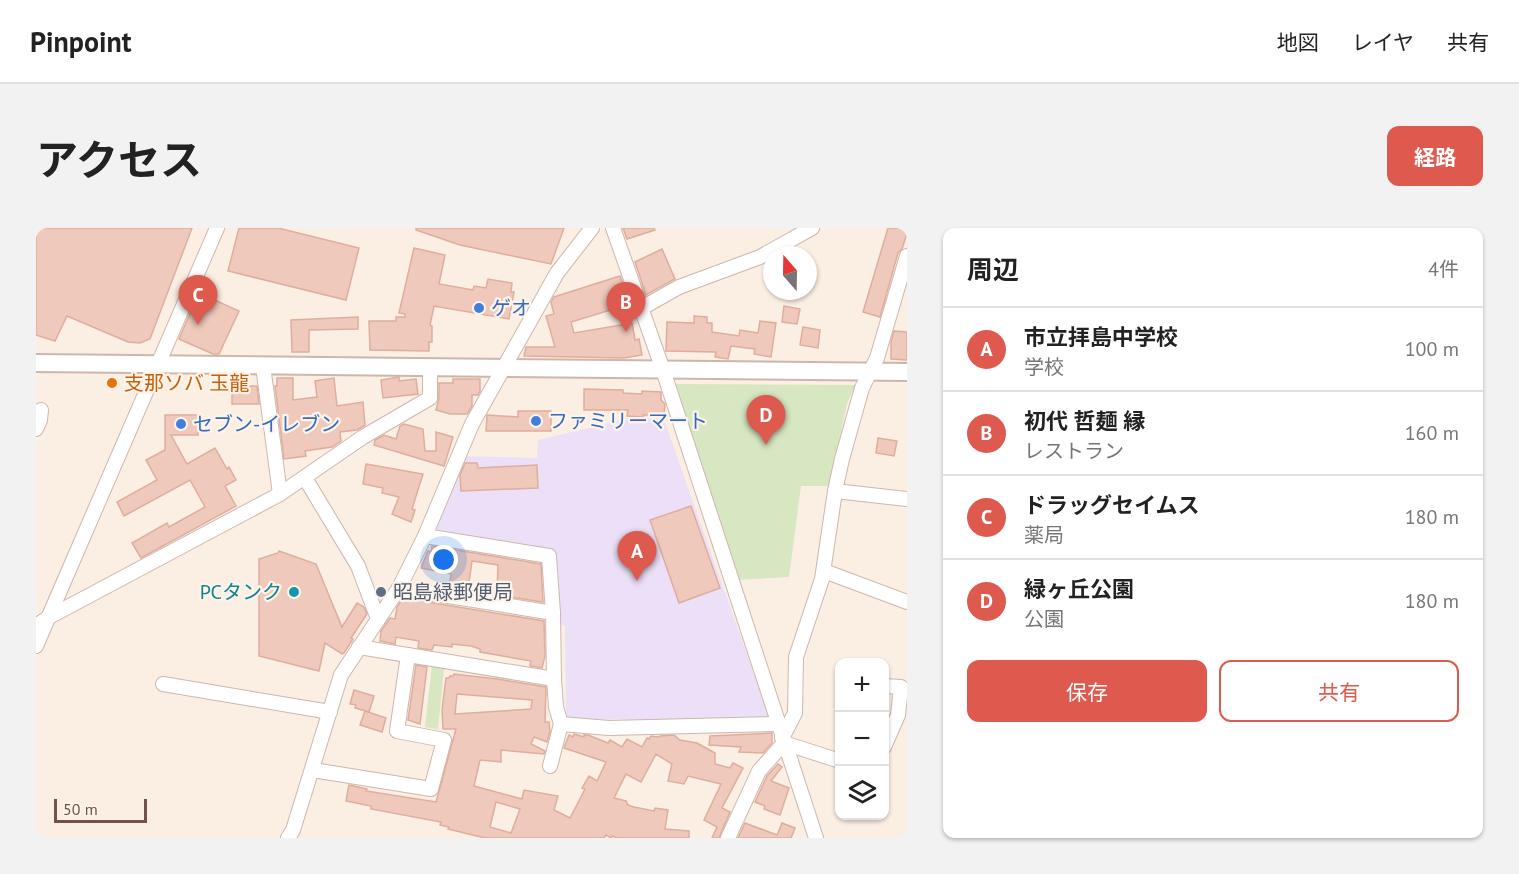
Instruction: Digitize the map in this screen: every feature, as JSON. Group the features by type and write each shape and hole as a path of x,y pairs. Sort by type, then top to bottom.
{"street":[{"path":"36,646 217,228"},
{"path":"288,838 293,830 313,770 341,675 399,588 472,424 557,273 592,228"},
{"path":"613,228 663,369 816,838"},
{"path":"640,309 679,287 760,257 812,228"},
{"path":"728,838 759,771 783,741 795,713 796,657 824,571 835,491 855,410 862,388 877,358 907,256"},
{"path":"36,363 907,372"},
{"path":"263,366 280,494"},
{"path":"36,626 280,494 363,437 430,399 430,368"},
{"path":"36,429 41,410"},
{"path":"305,478 358,567 378,619"},
{"path":"835,491 907,499"},
{"path":"424,536 549,556 554,679 556,707 561,724 550,766"},
{"path":"824,571 907,602"},
{"path":"399,588 553,613"},
{"path":"359,647 554,679"},
{"path":"313,770 431,789 444,740 397,730 408,655"},
{"path":"163,684 330,712"},
{"path":"889,686 901,687 898,715 889,737"},
{"path":"561,724 609,728 777,724"},
{"path":"783,741 835,759"}],"shaded area":[{"path":"661,411 770,720 566,719 565,626 553,623 552,549 427,531 458,456 537,458 538,440"}],"green space":[{"path":"673,384 855,385 847,404 829,486 801,486 789,577 739,580"},
{"path":"432,665 444,669 438,729 425,727"}],"building":[{"path":"36,228 192,228 150,339 140,343 128,342 67,316 55,341 36,335"},
{"path":"239,228 278,228 359,248 346,300 228,271"},
{"path":"416,228 564,228 551,264 460,245 416,230"},
{"path":"623,228 654,228 655,230 627,239"},
{"path":"888,228 907,228 907,233 902,249 898,253 880,317 863,312"},
{"path":"414,248 445,255 439,284 473,290 474,286 486,288 488,279 512,283 511,292 514,292 509,319 434,306 430,325 432,326 432,342 429,342 429,351 370,350 369,321 396,321 396,317 405,317 405,314 399,313"},
{"path":"662,249 675,279 646,295 635,262"},
{"path":"620,276 630,304 571,322 574,333 632,323 635,340 639,339 642,355 624,358 524,356 526,347 555,347 546,316 554,314 551,302 554,297"},
{"path":"199,293 239,311 219,354 213,354 179,339"},
{"path":"784,306 800,309 797,324 782,322"},
{"path":"694,316 707,317 707,323 712,323 712,332 739,336 740,330 758,333 760,321 776,323 771,357 754,354 755,349 731,346 728,359 715,357 716,352 666,351 667,322 694,323"},
{"path":"358,317 358,329 309,330 309,352 292,352 291,320"},
{"path":"803,327 820,330 818,348 800,345"},
{"path":"894,331 907,332 907,360 891,359 891,342"},
{"path":"399,377 399,381 416,379 418,394 383,398 381,380"},
{"path":"277,378 293,378 293,400 317,397 315,381 334,378 337,406 363,402 365,425 357,430 340,432 341,441 332,447 305,451 306,456 284,459 275,386 277,386"},
{"path":"453,379 480,379 480,391 478,395 472,395 472,406 467,414 450,414 436,410 439,383 453,383"},
{"path":"232,386 257,386 259,404 232,404"},
{"path":"584,389 623,390 623,393 642,394 642,391 661,392 661,400 665,404 664,414 652,413 652,415 643,415 643,417 627,416 628,410 584,410"},
{"path":"518,411 551,411 551,431 486,431 487,415 518,417"},
{"path":"165,415 198,415 198,435 171,435 187,464 215,448 236,480 225,486 236,506 141,558 132,543 167,523 169,527 205,507 190,480 124,516 117,502 157,480 146,460 165,450"},
{"path":"404,424 423,429 425,451 436,451 436,432 453,437 444,466 374,445 375,440 384,435 396,439 400,426"},
{"path":"878,438 897,441 894,456 876,453"},
{"path":"465,463 477,463 478,468 537,465 538,488 461,491 460,475"},
{"path":"366,464 423,474 412,509 415,510 411,522 392,514 399,497 382,493 383,488 363,484"},
{"path":"691,506 720,588 679,603 650,520"},
{"path":"432,546 541,564 543,602 497,595 498,565 472,561 468,590 449,587 451,574 421,568"},
{"name":"PCタンク","path":"279,551 316,564 342,627 357,603 364,607 367,614 344,653 342,654 325,643 319,671 259,656 259,559"},
{"path":"403,598 544,621 545,656 542,668 530,666 531,661 480,652 480,649 471,646 434,645 432,650 418,648 419,641 396,637 395,644 380,641 381,631 390,618 395,619 397,607"},
{"path":"416,665 427,667 420,724 408,720"},
{"path":"454,674 497,679 546,687 545,722 549,722 550,732 547,742 534,737 531,744 545,751 544,754 501,750 501,762 480,760 474,786 522,799 524,790 558,796 554,810 570,818 589,776 597,781 606,762 564,748 569,735 584,737 588,735 608,743 610,740 622,747 627,739 642,747 647,738 651,736 674,735 680,740 697,743 715,753 715,764 730,768 733,763 743,768 722,808 730,812 719,838 712,838 717,827 704,820 721,784 688,776 684,784 668,781 672,764 656,754 641,782 626,774 614,798 626,801 628,805 634,807 654,811 655,808 668,810 665,829 689,831 689,838 617,838 612,836 611,838 606,835 604,838 485,838 448,829 449,827 440,825 441,822 371,809 371,806 346,801 349,785 367,789 366,791 436,802 456,729 443,729 442,710 446,678","holes":["457,694 532,700 531,709 455,714","496,802 520,809 511,833 490,827"]},
{"path":"354,690 374,696 369,712 350,704"},
{"path":"365,711 386,718 382,732 360,725"},
{"path":"772,733 772,743 763,753 739,752 741,747 709,745 710,736"},
{"path":"778,764 782,767 771,781 789,788 780,815 764,809 765,806 755,802 767,776"},
{"path":"745,823 777,835 782,823 795,828 791,838 738,838"}],"place":[{"name":"ゲオ","path":"479,308"},
{"name":"ドラッグセイムス","path":"198,325"},
{"name":"初代 哲麺 縁","path":"626,332"},
{"name":"支那ソバ 玉龍","path":"112,383"},
{"name":"ファミリーマート","path":"536,421"},
{"name":"セブン-イレブン","path":"181,424"},
{"name":"緑ヶ丘公園","path":"766,445"},
{"name":"市立拝島中学校","path":"637,581"},
{"name":"PCタンク","path":"294,592"},
{"name":"昭島緑郵便局","path":"381,592"}]}
